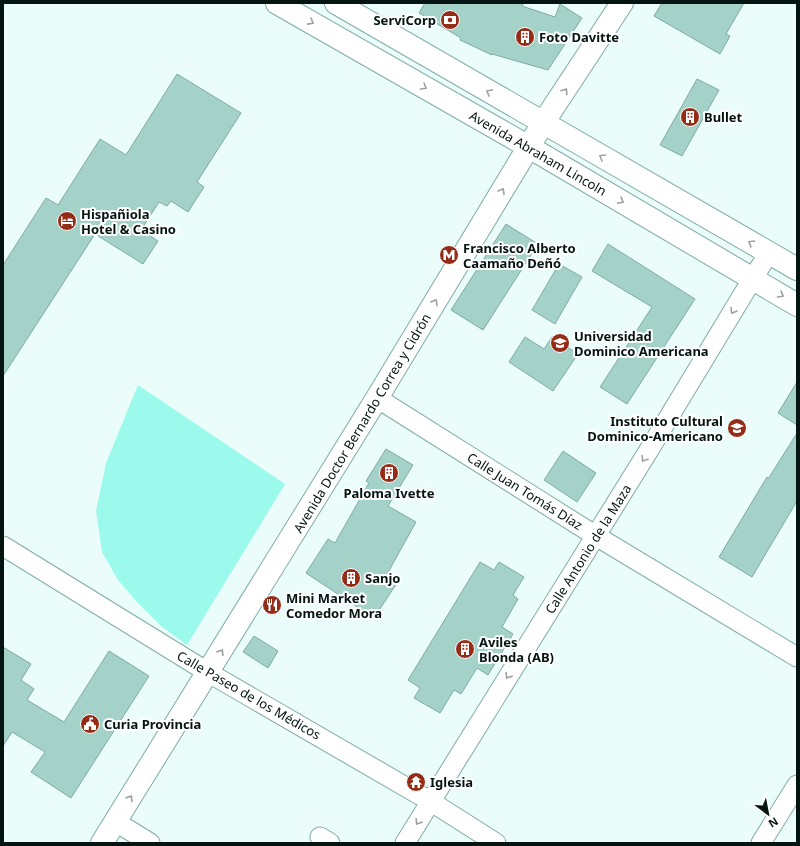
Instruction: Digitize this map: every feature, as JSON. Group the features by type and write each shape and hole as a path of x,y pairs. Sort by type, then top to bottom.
{"main road":[{"name":"Avenida Abraham Lincoln","path":"277,3 529,147 797,305"},
{"path":"336,3 797,269"},
{"name":"Avenida Doctor Bernardo Correa y Cidrón","path":"102,843 377,398 543,123 622,3"}],"street":[{"name":"Calle Antonio de la Maza","path":"404,843 596,536 769,253"},
{"name":"Calle Juan Tomás Díaz","path":"377,398 596,536 797,657"},
{"name":"Calle Paseo de los Médicos","path":"3,546 208,673 430,801 496,843"},
{"path":"761,843 797,785"},
{"path":"116,822 150,843"}],"green space":[{"path":"138,385 285,484 187,645 161,626 136,601 118,580 102,552 96,511 106,463"}],"building":[{"path":"425,3 524,3 522,6 555,17 560,4 582,18 548,70 492,55 460,40 461,38 419,13"},
{"path":"662,3 744,3 726,34 730,36 720,54 654,16"},
{"name":"Hispañiola Hotel & Casino","path":"177,74 241,113 197,182 204,187 188,212 171,201 167,206 159,202 141,230 158,241 143,264 95,234 3,376 3,265 46,198 58,205 100,139 126,155"},
{"name":"Bullet","path":"697,79 719,90 682,156 660,145"},
{"path":"506,224 538,244 483,330 451,310"},
{"path":"608,244 695,299 627,404 600,387 652,307 592,271"},
{"path":"559,264 582,277 555,324 532,310"},
{"path":"525,337 544,349 552,337 578,354 553,391 509,362"},
{"path":"797,382 797,425 778,413"},
{"path":"797,433 797,501 752,577 719,557 767,477 768,479"},
{"path":"386,449 413,465 388,506 416,522 386,576 397,583 374,618 306,573 328,539 335,543 369,483 366,481"},
{"path":"563,451 596,473 577,502 544,480"},
{"name":"Aviles Blonda (AB)","path":"480,562 494,570 499,562 524,577 513,595 518,599 502,627 513,634 488,675 477,668 461,694 454,690 440,713 414,698 420,688 408,680"},
{"path":"254,636 278,651 268,668 243,652"},
{"name":"Curia Provincia","path":"3,647 31,664 21,680 34,689 27,700 64,722 109,651 149,676 71,798 31,772 45,752 12,732 3,746"}],"place":[{"name":"ServiCorp","path":"450,20"},
{"name":"Foto Davitte","path":"525,37"},
{"name":"Bullet","path":"690,117"},
{"name":"Hispañiola Hotel & Casino","path":"67,221"},
{"name":"Francisco Alberto Caamaño Deñó","path":"449,255"},
{"name":"Universidad Dominico Americana","path":"560,343"},
{"name":"Instituto Cultural Dominico-Americano","path":"737,428"},
{"name":"Paloma Ivette","path":"389,473"},
{"name":"Sanjo","path":"351,578"},
{"name":"Mini Market Comedor Mora","path":"272,605"},
{"name":"Aviles Blonda (AB)","path":"465,649"},
{"name":"Curia Provincia","path":"90,724"},
{"name":"Iglesia","path":"416,782"}]}
